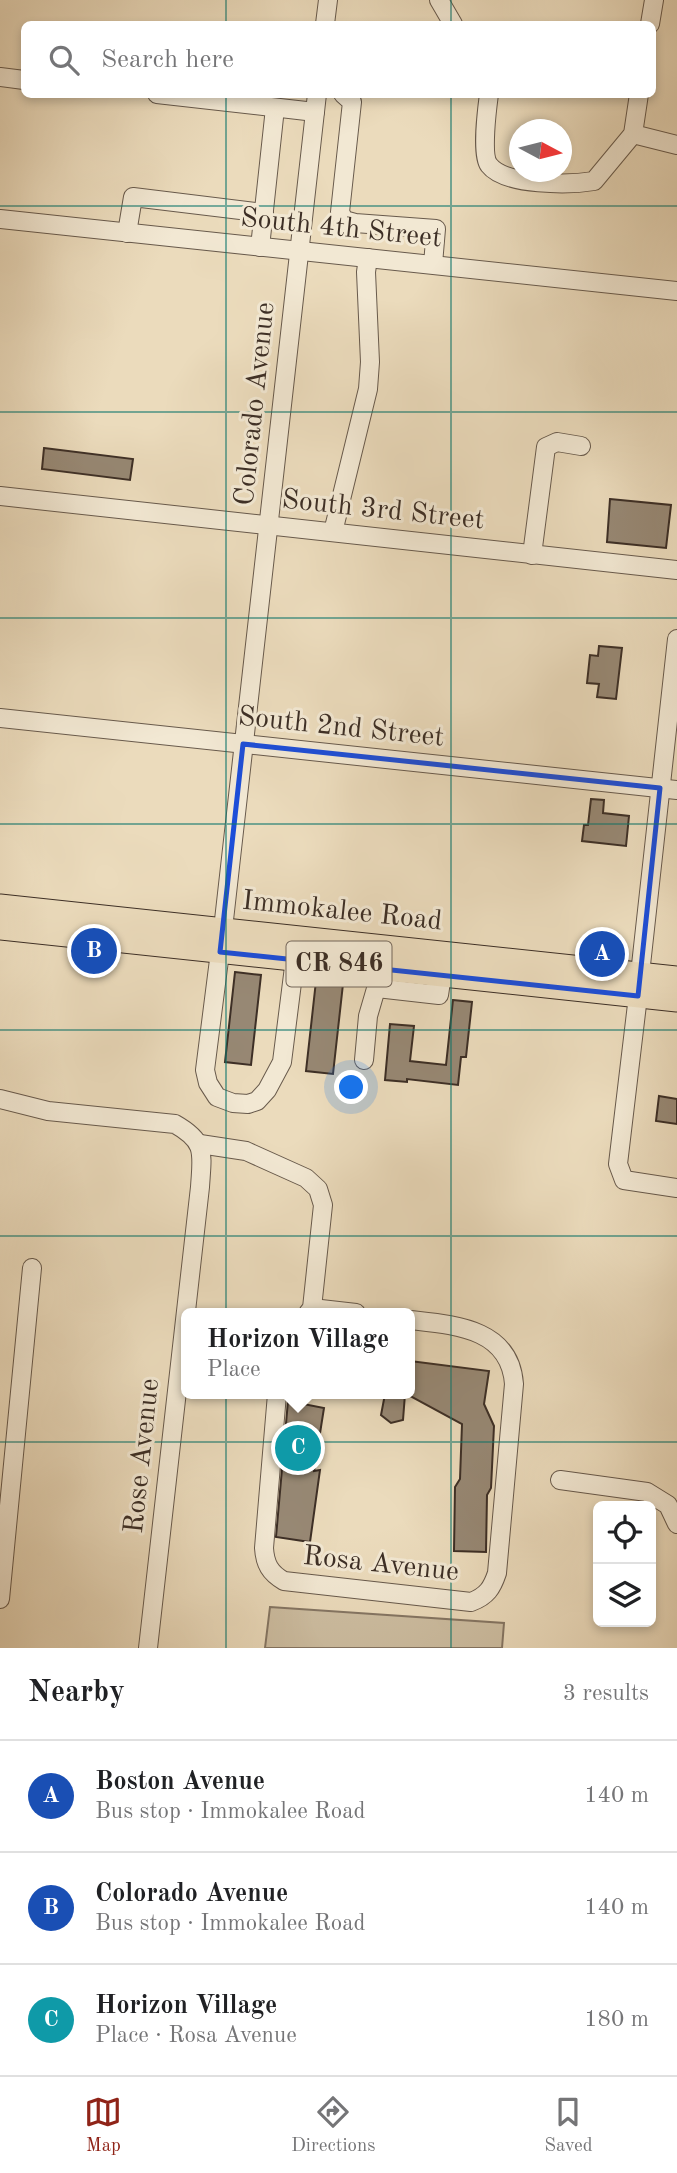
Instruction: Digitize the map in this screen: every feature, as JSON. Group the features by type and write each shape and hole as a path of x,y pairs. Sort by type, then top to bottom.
{"main road":[{"name":"Immokalee Road","path":"0,906 222,940 639,985 677,1000"},
{"name":"Immokalee Road","path":"0,928 222,940 379,978 442,975 639,985 677,978"}],"street":[{"path":"325,21 328,0"},
{"path":"439,0 451,21"},
{"path":"650,21 654,0"},
{"path":"0,77 21,80"},
{"path":"191,98 275,108 316,103"},
{"path":"347,98 352,103 340,212 344,220 436,229 433,264"},
{"path":"489,98 488,165 505,177 570,185 594,181 633,134 638,98"},
{"name":"Colorado Avenue","path":"295,959 282,1062 267,1090 257,1101 248,1104 233,1103 217,1097 208,1083 205,1070 316,103"},
{"path":"260,247 275,108"},
{"path":"633,134 677,145"},
{"path":"127,233 133,197 264,213"},
{"name":"South 4th Street","path":"0,219 677,291"},
{"path":"332,532 368,389 370,362 366,272 369,258"},
{"path":"532,555 546,447 557,442 581,446"},
{"name":"South 3rd Street","path":"0,496 677,570"},
{"path":"677,639 668,789 639,985 618,1164 624,1180 677,1188"},
{"name":"South 2nd Street","path":"0,718 668,789"},
{"path":"364,1060 369,1016 379,978"},
{"path":"0,1099 48,1111 175,1124 191,1133 200,1144 246,1151 306,1178 318,1188 323,1205 310,1308"},
{"name":"Rose Avenue","path":"186,1308 200,1187 200,1144"},
{"path":"0,1599 32,1268"},
{"name":"Rosa Avenue","path":"277,1399 264,1548 269,1569 276,1577 284,1581 471,1601 483,1597 497,1573 513,1373 502,1351 485,1336 465,1328 415,1321"},
{"name":"Rose Avenue","path":"148,1648 181,1355"},
{"path":"560,1480 647,1492 668,1505 677,1524"}],"highlighted area":[{"path":"243,744 660,788 638,996 220,952"}],"shaded area":[{"path":"270,1607 504,1623 502,1648 265,1648"}],"building":[{"path":"44,448 133,459 130,480 42,469"},
{"path":"610,499 671,505 666,548 607,542"},
{"path":"599,646 622,648 616,699 597,697 599,684 587,683 590,655 598,656"},
{"path":"591,799 604,800 603,813 629,816 626,846 582,841 584,825 588,825"},
{"path":"235,972 261,975 251,1065 225,1062"},
{"path":"316,981 343,984 333,1074 306,1071"},
{"path":"453,1000 472,1002 466,1057 461,1057 458,1085 407,1079 407,1082 385,1080 390,1024 414,1026 410,1061 446,1065"},
{"path":"659,1096 677,1099 677,1124 656,1121"},
{"path":"415,1362 489,1371 484,1404 494,1426 491,1488 487,1495 486,1552 454,1551 455,1487 460,1479 462,1424 415,1399"},
{"path":"384,1399 405,1399 403,1420 391,1423 381,1415"},
{"path":"288,1401 324,1408 314,1471 320,1470 310,1542 276,1537"}],"place":[{"name":"Colorado Avenue","path":"94,951"},
{"name":"Boston Avenue","path":"602,954"},
{"name":"Horizon Village","path":"298,1448"}]}
